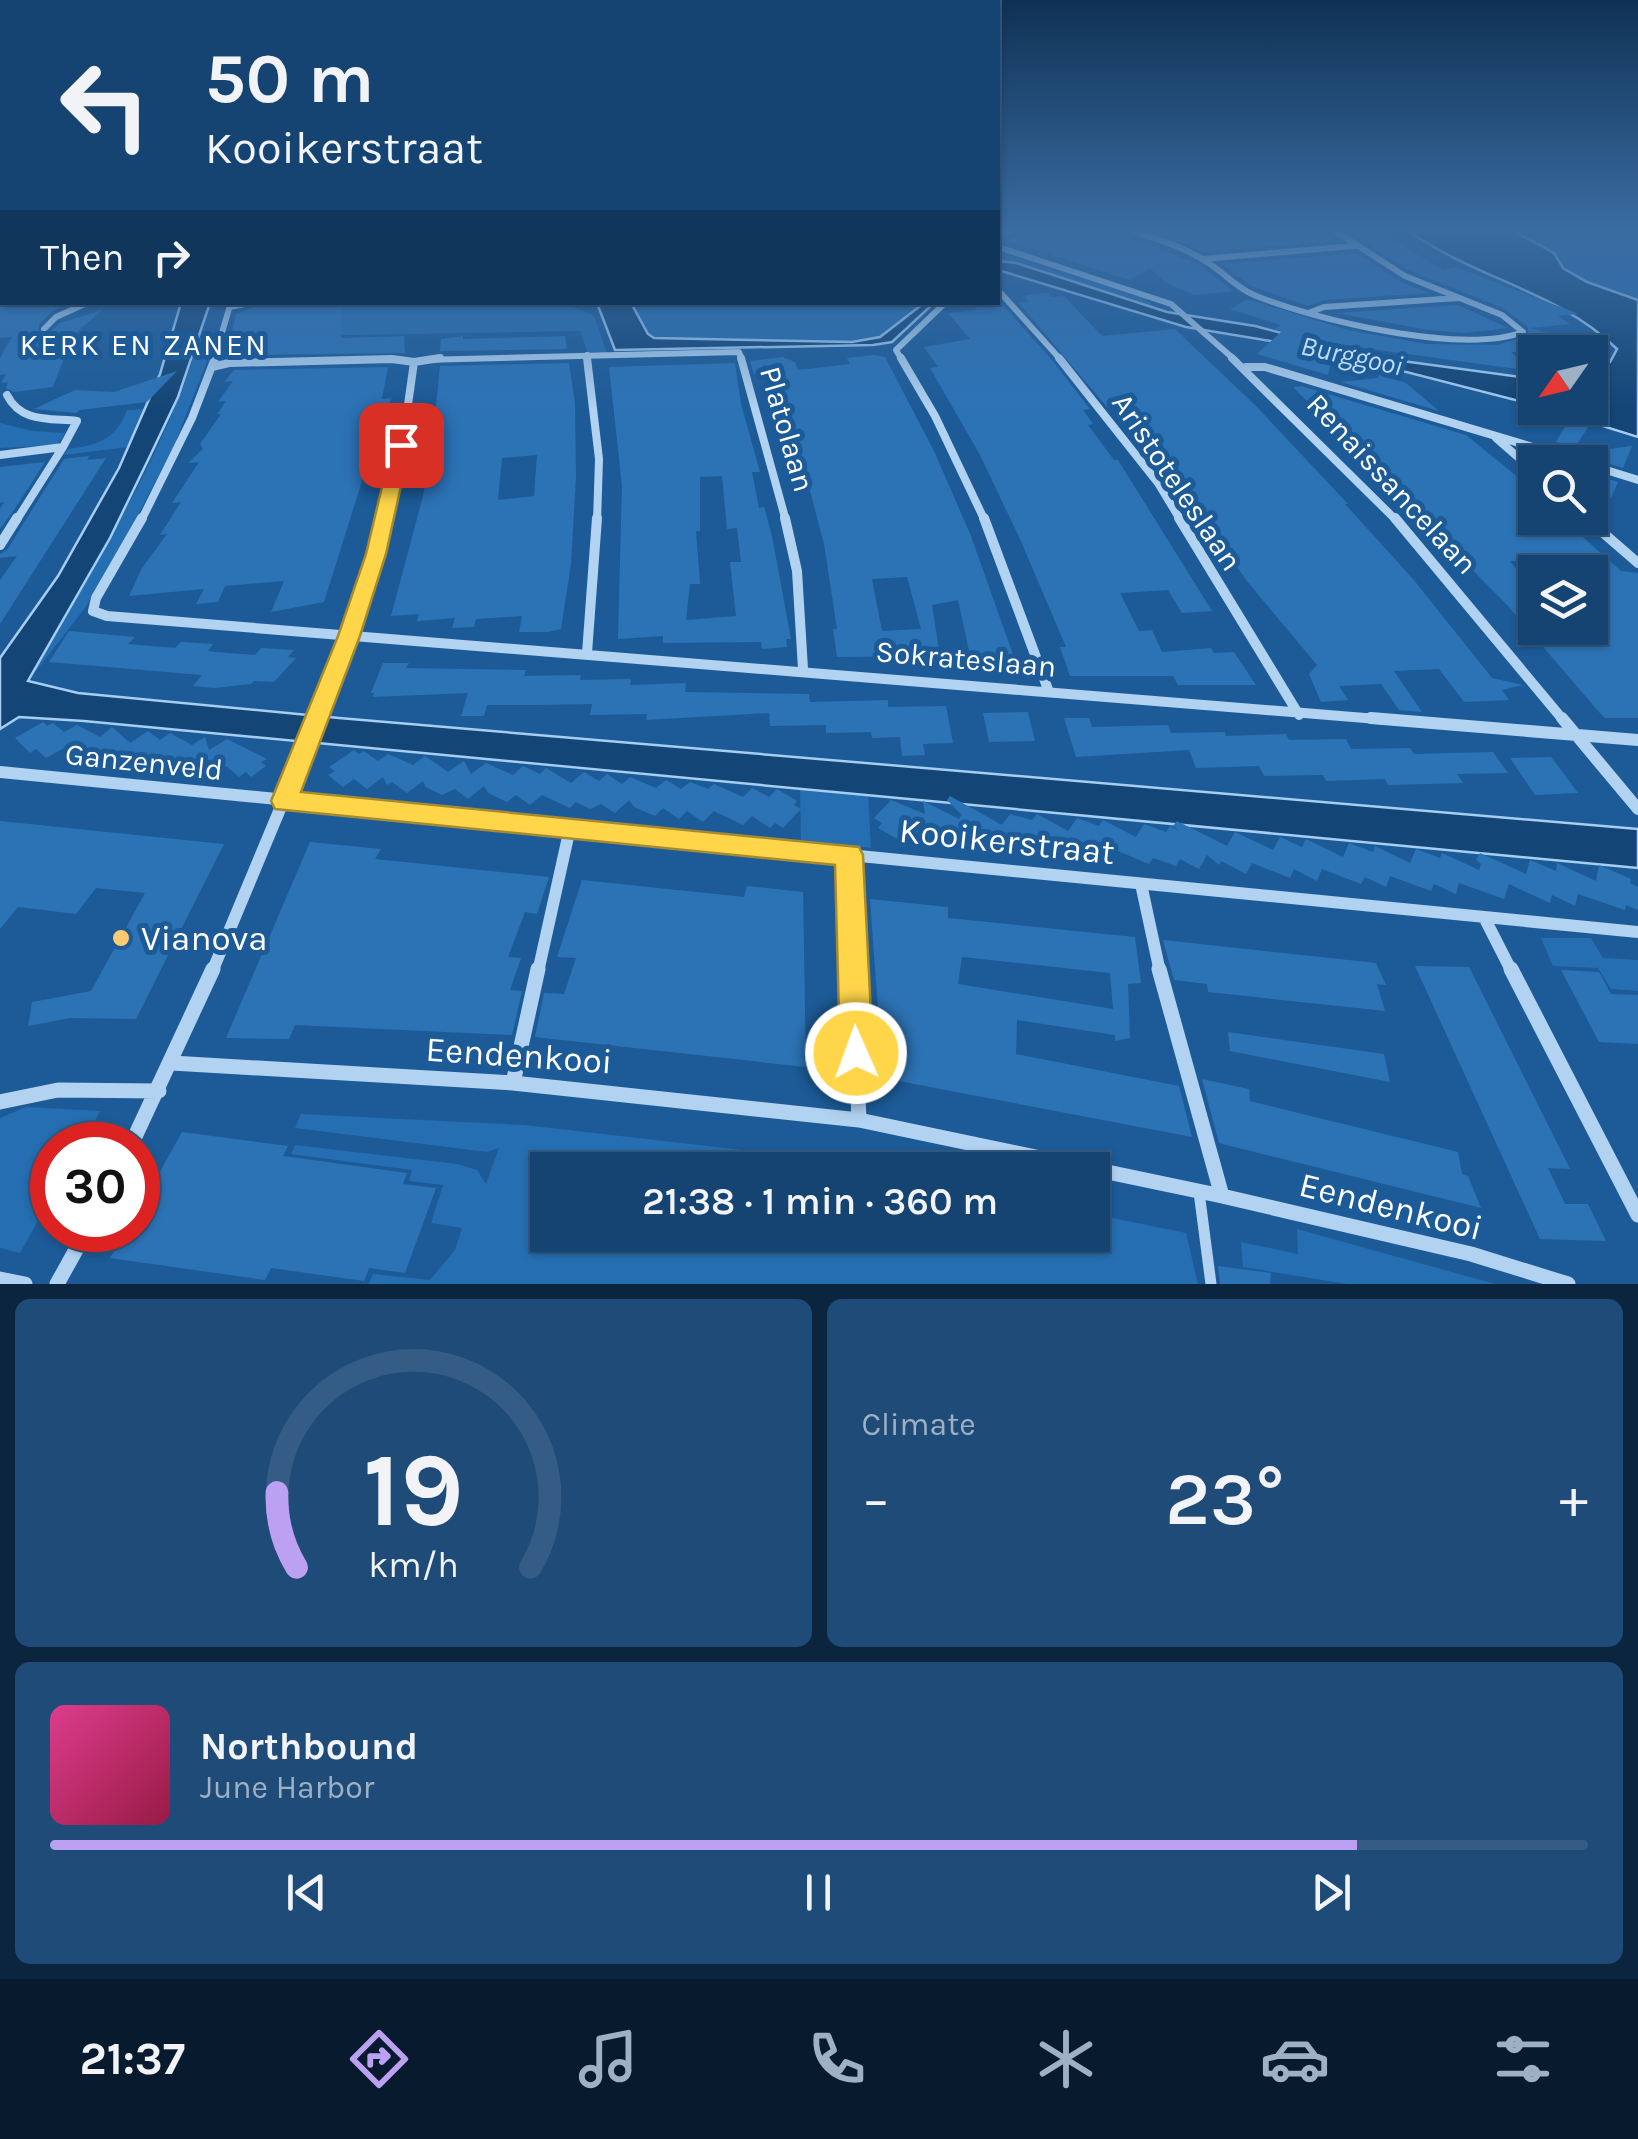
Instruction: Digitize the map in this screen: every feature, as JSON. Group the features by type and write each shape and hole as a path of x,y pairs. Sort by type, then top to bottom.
{"street":[{"name":"Renaissancelaan","path":"1136,291 1182,312 1246,367 1383,504 1638,808"},
{"path":"1247,291 1311,312 1464,341 1499,344 1523,332 1514,322 1441,291"},
{"name":"Aristoteleslaan","path":"1000,292 1086,388 1158,484 1300,715"},
{"path":"1311,312 1324,307 1459,298"},
{"path":"44,329 56,317 83,305"},
{"path":"231,305 212,367 392,358 414,362 434,358 587,355 599,459 587,654"},
{"path":"943,305 896,350 934,416 984,519 1049,692"},
{"name":"Platolaan","path":"587,355 739,352 774,467 797,571 803,670"},
{"path":"142,1122 172,1063 284,801 349,636 376,554 409,409 414,362"},
{"name":"Sokrateslaan","path":"212,367 176,458 96,598 93,610 108,616 1638,740"},
{"path":"1246,367 1266,367 1526,445"},
{"path":"2,539 77,421 20,413 10,406 7,394"},
{"path":"1491,434 1518,457"},
{"path":"0,454 63,447"},
{"path":"1608,471 1638,480"},
{"path":"1606,535 1638,563"},
{"name":"Ganzenveld","path":"0,772 284,801"},
{"name":"Kooikerstraat","path":"284,801 1638,932"},
{"path":"514,1083 570,828"},
{"path":"849,855 859,1120"},
{"path":"1141,884 1147,925 1222,1196"},
{"path":"1485,918 1638,1215"},
{"name":"Eendenkooi","path":"172,1063 514,1083 859,1120 1222,1196 1471,1254 1568,1284"},
{"path":"0,1102 16,1095 46,1092 158,1091"},
{"path":"57,1284 75,1252"},
{"path":"0,1279 25,1284"}],"lane":[{"path":"1198,1192 1211,1284"}],"shaded area":[{"path":"1105,291 1120,291 1145,299 1153,306"},
{"path":"1612,291 1638,291 1638,300"},
{"path":"343,305 568,305 594,316 607,353 588,353 580,331 233,337 235,330"},
{"path":"632,305 921,305 880,337 852,342 648,335"},
{"path":"216,338 174,446 129,532 85,608 28,681 145,472 184,385 199,340"},
{"path":"145,409 128,447 64,455 68,449 97,443 111,434 127,410"},
{"path":"0,423 65,433 57,445 0,448"},
{"path":"800,789 868,795 871,848 801,840"},
{"path":"1541,938 1591,938 1603,958 1638,960 1638,991 1611,989 1598,968 1553,966"},
{"path":"26,1107 100,1111 94,1122 30,1122 30,1235 20,1253 0,1248 0,1118"},
{"path":"301,1114 525,1125 761,1152 530,1152 530,1252 1110,1252 1110,1217 1186,1233 1198,1284 369,1284 373,1274 430,1280 455,1250 462,1228 431,1223 443,1185 409,1181 412,1170 291,1154 295,1145 457,1164 477,1170 486,1184 499,1148 487,1152 295,1128"},
{"path":"1297,1229 1495,1284 1347,1284 1243,1267 1241,1242 1298,1254"}],"water":[{"name":"Burggooi","path":"1067,291 1102,291 1167,312 1255,326 1373,357 1518,377 1518,401 1313,348 1186,327"},
{"path":"1526,291 1612,291 1638,300 1638,437 1600,425 1608,425 1608,363 1617,349 1608,341 1608,335 1601,335 1570,313"},
{"path":"180,305 209,305 178,397 110,538 28,681 78,693 339,718 1638,829 1638,868 84,721 19,717 0,729 0,658 58,576 119,468 160,374"},
{"path":"598,305 632,305 654,338 852,342 880,337 921,305 932,305 892,342 873,345 615,350"}],"building":[{"path":"1185,291 1234,291 1194,295"},
{"path":"1265,291 1429,293 1324,300 1308,306"},
{"path":"1460,291 1519,291 1579,314 1558,316 1570,324 1530,328 1555,335 1528,335 1528,327 1505,309"},
{"path":"1048,293 1052,297 1064,296 1102,336 1175,329 1256,406 1348,504 1492,678 1523,685 1502,690 1509,700 1464,702 1439,669 1394,671 1422,712 1399,710 1381,684 1339,686 1348,700 1321,702 1309,674 1317,665 1246,580 1153,444 1122,405 1107,407 1018,302 1029,302 1023,296"},
{"path":"1247,299 1348,330 1426,344 1497,345 1518,339 1518,352 1511,352 1518,359 1518,369 1335,344 1328,375 1257,354 1282,331 1275,329 1280,325 1230,309"},
{"path":"1000,302 1052,360 1090,409 1083,410 1093,424 1088,425 1114,460 1118,460 1212,611 1182,613 1168,590 1120,593 1139,631 1152,630 1162,652 1211,648 1214,653 1234,652 1256,685 1178,685 1173,676 1070,676 1060,647 1066,647 1020,539 980,455 930,368 938,367 924,347 970,339 948,313 977,310 973,305"},
{"path":"0,305 65,305 39,325 39,333 47,335 60,323 102,310 72,337 53,387 14,392 6,388 8,382 1,383 6,374 0,375 0,358 12,337 0,338"},
{"path":"261,305 342,305 341,338 404,336 405,353 248,355 252,350 227,354 236,314"},
{"path":"1458,305 1508,328 1464,333 1428,330 1336,313"},
{"path":"565,336 567,349 440,351 441,339"},
{"path":"783,357 795,362 798,370 850,364 847,358 885,357 934,451 971,536 1017,666 972,664 958,600 932,605 940,656 837,657 833,629 837,629 824,544 800,453 765,364 754,375 750,361","holes":["907,577 921,629 882,631 872,579"]},
{"path":"569,363 575,403 576,477 571,564 561,629 519,632 522,616 476,619 474,627 452,628 455,618 417,621 419,614 391,616 423,496 440,366","holes":["537,455 534,496 498,500 502,458"]},
{"path":"735,363 741,404 760,472 752,472 759,508 764,507 772,536 791,639 786,639 787,647 762,649 761,642 663,643 663,636 618,639 622,486 609,367","holes":["722,476 727,529 737,528 741,562 730,562 736,616 686,620 690,584 700,584 696,531 700,531 700,477"]},
{"path":"388,367 382,399 392,398 363,447 373,446 324,602 271,612 284,581 225,586 218,602 196,604 204,589 129,596 142,568 167,534 160,535 181,502 172,503 199,462 188,463 203,449 200,444 221,414 217,414 226,401 218,402 233,381 224,382 234,370"},
{"path":"177,371 147,402 76,413 34,409 75,390 114,392"},
{"path":"1379,375 1406,383 1439,411 1341,382"},
{"path":"1301,386 1466,435 1518,477 1518,535 1581,535 1603,555 1518,555 1518,561 1510,561 1518,571 1518,618 1293,387"},
{"path":"1566,425 1589,426 1576,445 1556,442"},
{"path":"1632,446 1623,468 1608,463 1608,449"},
{"path":"89,456 87,460 106,458 0,624 0,580 17,556 0,558 0,554 7,550 64,459"},
{"path":"45,462 0,529 4,502 0,503 0,467"},
{"path":"1608,479 1618,482 1611,498 1608,496"},
{"path":"1608,559 1621,571 1638,573 1638,718 1605,718 1542,645 1608,645"},
{"path":"69,631 135,637 128,644 175,648 181,642 213,644 208,651 215,652 255,655 261,648 294,650 288,657 296,658 274,682 214,688 193,686 202,675 49,662"},
{"path":"383,663 409,663 406,668 526,670 524,676 581,675 580,680 631,679 630,685 686,683 685,692 809,694 810,702 888,700 888,707 946,706 953,743 923,744 925,755 902,756 900,737 872,738 871,732 826,733 826,725 770,726 769,713 646,720 647,714 590,715 592,704 487,705 484,716 461,716 468,693 373,697 371,693"},
{"path":"1028,712 1035,741 989,742 983,713"},
{"path":"1064,718 1089,718 1092,727 1168,725 1171,733 1346,739 1351,749 1410,748 1414,754 1493,752 1508,773 1457,774 1463,783 1388,785 1385,779 1326,781 1323,775 1264,776 1259,766 1196,768 1189,750 1076,757"},
{"path":"43,722 47,726 53,723 64,732 77,725 100,737 112,727 130,743 148,731 160,740 170,733 192,745 205,737 209,750 227,739 267,759 261,762 266,766 251,777 246,772 239,777 226,766 221,770 213,763 200,773 189,764 178,770 156,758 142,767 131,758 120,765 103,750 84,762 73,752 67,755 66,747 46,758 36,749 30,753 15,738"},
{"path":"354,750 359,754 364,751 378,761 388,754 413,765 425,756 448,772 464,761 471,774 486,763 513,775 523,766 540,774 546,768 571,783 584,772 599,781 607,774 622,784 630,777 656,788 666,780 681,789 690,782 708,789 714,784 743,797 752,788 769,797 777,789 797,801 794,805 801,809 783,828 775,823 770,828 752,816 743,825 714,811 703,822 687,811 679,819 663,808 655,816 634,807 629,800 615,813 601,804 590,809 576,802 570,808 542,795 530,805 516,795 507,802 488,793 484,786 468,799 455,789 442,795 426,787 423,781 407,793 392,782 387,785 383,777 367,789 354,779 343,787 328,775 335,771 329,767"},
{"path":"1551,757 1578,793 1535,795 1510,758"},
{"path":"950,796 1002,825 1010,814 1032,820 1037,814 1068,831 1077,818 1099,826 1103,820 1136,837 1144,824 1166,832 1170,826 1179,831 1173,826 1177,821 1227,846 1235,832 1273,850 1280,837 1302,847 1306,839 1343,857 1349,843 1373,852 1375,846 1410,863 1416,849 1440,858 1442,853 1479,870 1481,864 1476,860 1480,853 1526,874 1530,860 1556,871 1557,863 1596,881 1599,865 1631,879 1630,883 1638,887 1638,910 1626,905 1625,910 1578,894 1575,906 1552,895 1550,903 1509,884 1504,899 1459,883 1456,894 1434,884 1431,891 1390,876 1386,887 1365,877 1361,884 1322,869 1317,881 1294,869 1290,878 1252,863 1246,874 1221,861 1219,865 1207,855 1199,869 1180,859 1176,866 1153,858 1149,864 1113,849 1106,860 1085,849 1080,857 1045,843 1037,854 1017,843 1012,851 987,841 980,833 969,847 934,832 925,843 907,832 899,840 878,828 882,823 874,818 891,800 925,814 923,801 959,819 962,815 947,800"},
{"path":"0,821 224,844 136,1019 70,1018 28,1026 32,1002 91,991 145,893 96,888 76,914 18,907 0,929"},
{"path":"310,842 381,849 375,859 549,877 537,914 525,912 508,957 521,958 510,990 522,991 512,1035 295,1025 289,1039 226,1038"},
{"path":"582,880 744,897 747,886 803,892 806,1067 535,1037 544,993 564,994 576,958 557,957"},
{"path":"870,899 948,907 948,918 1135,937 1141,983 1128,984 1130,1038 1115,1041 1115,1035 1017,1020 1016,1054 1179,1086 1192,1137 883,1078","holes":["962,957 1110,973 1113,1009 958,984"]},
{"path":"1163,940 1376,963 1386,985 1377,984 1385,1011 1208,992 1207,984 1174,980"},
{"path":"1415,966 1469,967 1570,1169 1548,1168 1565,1204 1588,1204 1606,1241 1540,1239"},
{"path":"1561,970 1599,972 1611,994 1638,995 1638,1044 1599,1042"},
{"path":"1228,1032 1384,1054 1390,1082 1230,1051"},
{"path":"1202,1079 1249,1089 1250,1101 1458,1152 1462,1174 1468,1176 1481,1208 1219,1143"},
{"path":"182,1132 288,1146 283,1156 407,1173 403,1184 436,1188 405,1273 369,1268 364,1281 271,1268 265,1280 110,1258 113,1252 160,1252 160,1172"},
{"path":"1218,1266 1271,1273 1270,1284 1220,1284"}],"place":[{"name":"Vianova","path":"121,938"}],"district":[{"name":"KERK EN ZANEN","path":"144,345"}],"route":[{"path":"401,445 376,554 349,636 284,801 849,855 856,1053"}]}
